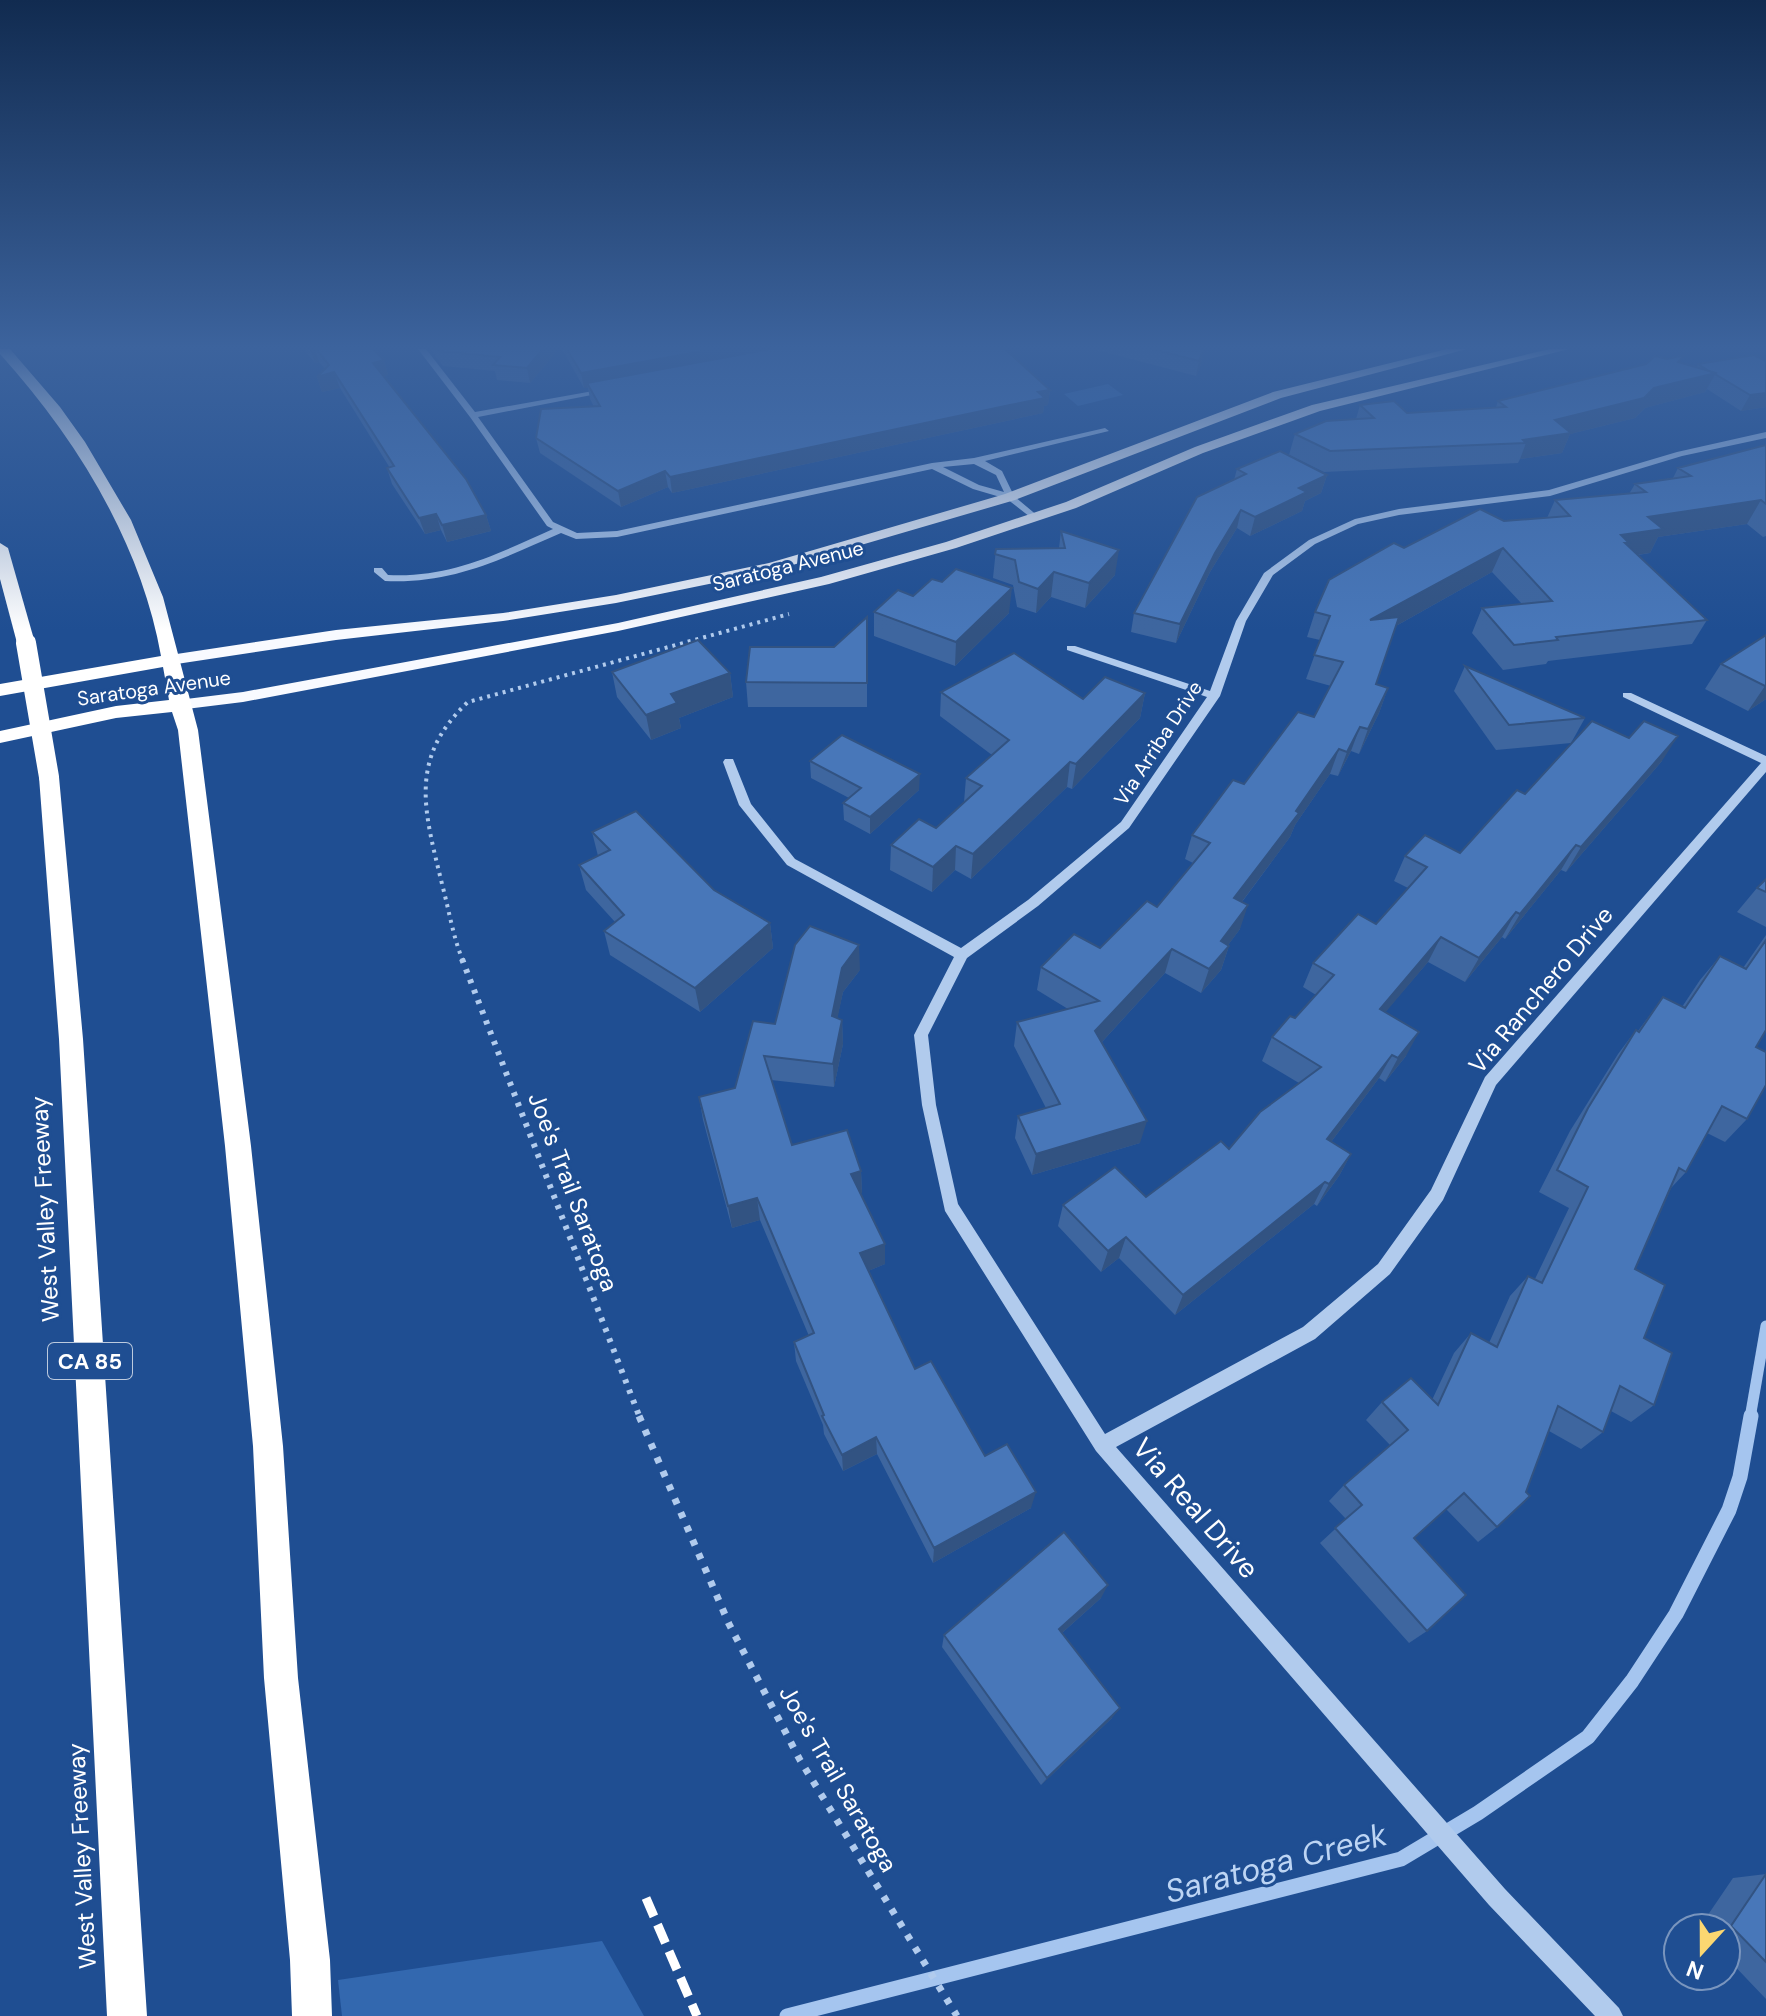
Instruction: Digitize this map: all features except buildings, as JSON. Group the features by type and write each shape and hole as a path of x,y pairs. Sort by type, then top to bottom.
{"highway":[{"path":"78,443 114,506 151,592 165,634 178,705 188,730 238,1146 268,1446 281,1678 310,1960 312,2016"},
{"name":"West Valley Freeway","path":"0,548 26,643 49,777 71,1039 127,2016"},
{"name":"Saratoga Avenue","path":"0,690 170,660"},
{"name":"Saratoga Avenue","path":"0,737 116,712 178,705"}],"main road":[{"name":"Saratoga Avenue","path":"170,660 336,635 503,617 694,584 838,550 1010,497 1151,443"},
{"name":"Saratoga Avenue","path":"178,705 257,695 729,604 890,563 1034,517 1218,443"}],"street":[{"path":"493,443 550,524 576,536 617,534 1052,443"},
{"name":"Via Arriba Drive","path":"962,955 1033,903 1125,825 1214,696 1241,621 1269,573 1312,542 1355,522 1399,512 1550,493 1680,454 1734,443"},
{"path":"974,461 997,469 1005,478 1010,497"},
{"path":"932,466 976,487 1010,497 1034,517"},
{"path":"378,570 385,578 411,581 454,575 559,530"},
{"path":"1071,648 1214,696"},
{"path":"1627,695 1766,763"},
{"path":"729,762 745,805 791,862 962,955"},
{"name":"Via Ranchero Drive","path":"1102,1445 1309,1333 1384,1269 1437,1195 1490,1081 1766,763"},
{"name":"Via Real Drive","path":"962,955 921,1035 929,1105 951,1206 1102,1445 1497,1897 1611,2016"}],"path":[{"name":"Joe's Trail Saratoga","path":"793,613 468,702 452,717 427,766 424,810 460,954 649,1441 729,1624 800,1760 957,2016"}],"shaded area":[{"path":"602,1941 644,2016 342,2016 338,1980"}],"waterway":[{"name":"Saratoga Creek","path":"1750,1418 1766,1326"},
{"name":"Saratoga Creek","path":"787,2016 1401,1859 1478,1813 1588,1737 1632,1681 1676,1614 1729,1510 1740,1477 1751,1416"}],"railway":[{"path":"646,1898 697,2016"}]}
